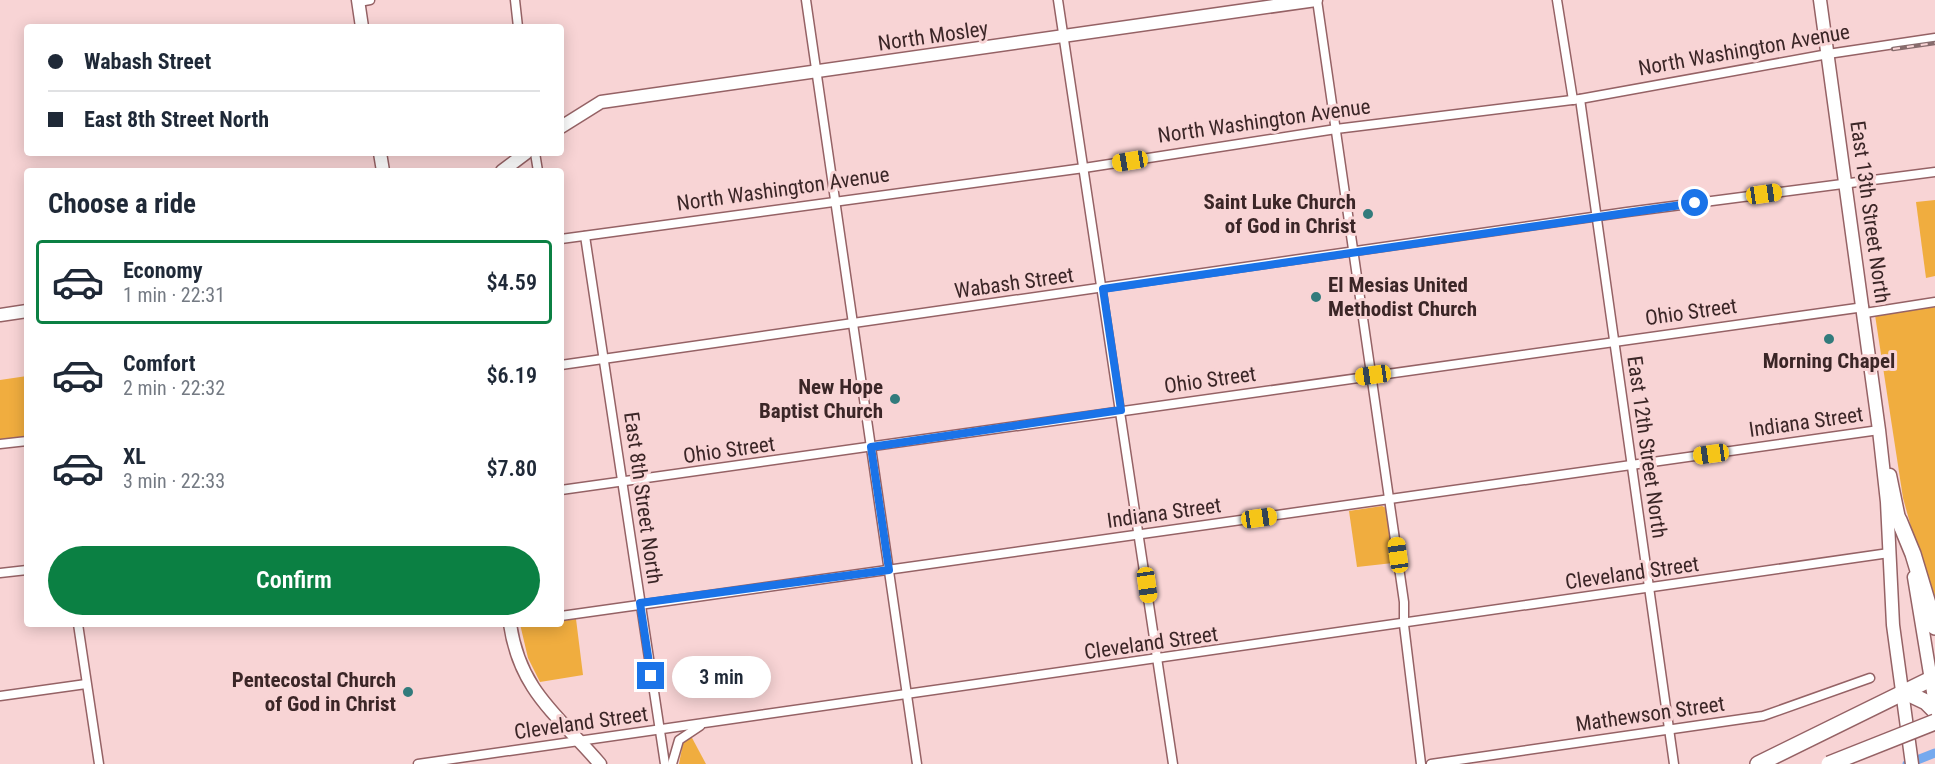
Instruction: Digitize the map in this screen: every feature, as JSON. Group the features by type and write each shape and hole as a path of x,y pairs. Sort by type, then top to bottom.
{"highway":[{"path":"1899,520 1913,554 1935,627"},
{"path":"1761,763 1933,677"},
{"path":"1903,691 1926,702 1935,711"},
{"path":"1828,764 1935,722"}],"street":[{"path":"362,0 362,24"},
{"path":"514,0 518,24"},
{"path":"806,0 917,764"},
{"path":"1058,0 1173,764"},
{"path":"1316,0 1373,375 1404,602 1404,625 1421,764"},
{"name":"North Mosley","path":"564,125 602,102 1316,0"},
{"name":"East 12th Street North","path":"1557,0 1597,217 1674,764"},
{"name":"East 13th Street North","path":"1820,0 1879,430 1893,625 1912,764"},
{"name":"North Washington Avenue","path":"564,239 1084,168 1336,129 1576,100 1828,54 1935,38"},
{"path":"506,168 522,156"},
{"name":"Wabash Street","path":"564,365 1597,217 1935,172"},
{"name":"East 8th Street North","path":"585,236 665,764"},
{"name":"Ohio Street","path":"564,490 1614,341 1935,302"},
{"path":"0,315 24,311"},
{"name":"East 13th Street North","path":"1879,430 1917,591 1933,677 1935,704"},
{"name":"Indiana Street","path":"564,616 1879,430"},
{"path":"0,444 24,441"},
{"name":"Cleveland Street","path":"418,764 470,760 659,730 1889,554"},
{"path":"0,573 24,570"},
{"path":"78,627 99,764"},
{"path":"511,627 524,673 548,709 600,764"},
{"name":"Mathewson Street","path":"1431,764 1763,716 1870,678"},
{"path":"0,696 86,684"},
{"path":"672,764 679,740 702,724"},
{"path":"578,742 582,755 589,764"}],"shaded area":[{"path":"1935,200 1935,276 1926,278 1916,202"},
{"path":"1935,307 1935,613 1903,498 1875,315"},
{"path":"24,376 24,436 0,440 0,380"},
{"path":"1382,506 1386,508 1393,563 1357,567 1349,511"},
{"path":"576,619 583,675 540,682 528,658 521,627 564,627 564,621"},
{"path":"691,736 706,764 679,764 683,743"}],"waterway":[{"path":"1907,764 1935,753"}],"railway":[{"path":"1893,49 1935,43"}],"place":[{"name":"Saint Luke Church of God in Christ","path":"1368,214"},
{"name":"El Mesias United Methodist Church","path":"1316,297"},
{"name":"Morning Chapel","path":"1829,339"},
{"name":"New Hope Baptist Church","path":"895,399"},
{"name":"Pentecostal Church of God in Christ","path":"408,692"}],"route":[{"path":"651,676 640,603 889,570 871,447 1121,410 1103,289 1695,203"}]}
